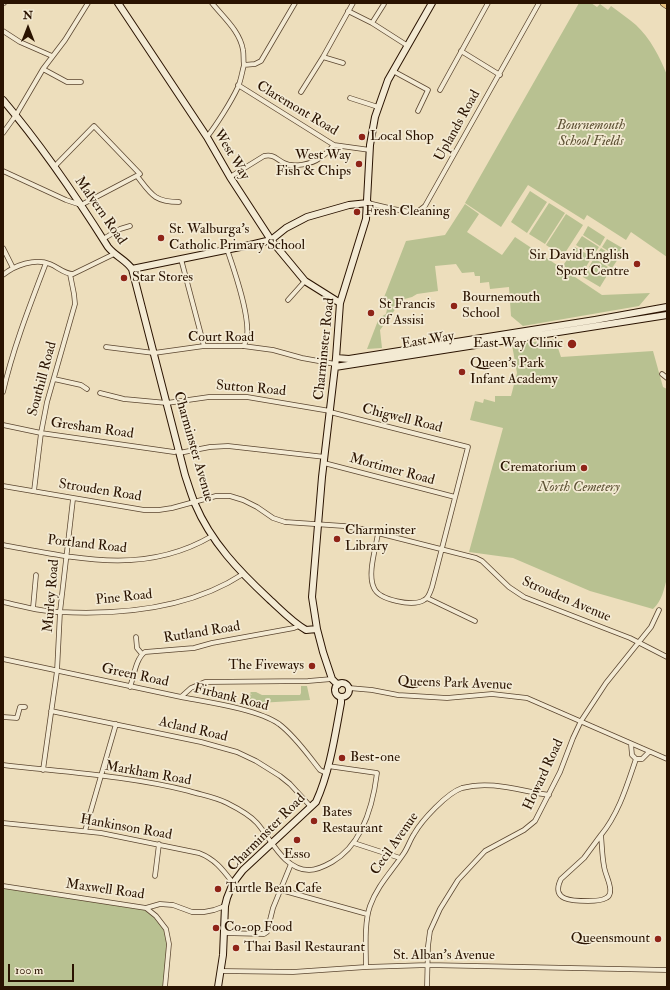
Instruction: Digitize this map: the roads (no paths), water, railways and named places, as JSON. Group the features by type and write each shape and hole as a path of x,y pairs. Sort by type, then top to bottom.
{"main road":[{"path":"664,3 667,6"}],"street":[{"path":"3,133 88,3"},
{"name":"West Way","path":"118,3 207,137 230,178 271,240 305,281 340,302"},
{"path":"207,137 238,86 244,66 243,49 239,37 212,3"},
{"path":"244,66 261,61 295,3"},
{"path":"301,92 323,57 353,3"},
{"name":"Charminster Road","path":"338,685 332,679 323,652 317,629 312,597 324,460 336,363 340,302 366,219 371,132 378,107 388,80 432,3"},
{"path":"440,90 488,3"},
{"name":"Uplands Road","path":"368,203 416,213 425,206 500,75 539,3"},
{"path":"372,23 384,4"},
{"path":"348,11 372,23 408,46"},
{"path":"3,31 20,42 52,56"},
{"path":"461,51 500,75"},
{"path":"323,57 343,63"},
{"path":"44,69 67,82 81,82"},
{"path":"393,71 428,90 418,111"},
{"name":"Claremont Road","path":"238,86 334,145 370,150"},
{"path":"350,98 378,107"},
{"name":"Malvern Road","path":"3,100 30,132 114,254 126,262 132,269"},
{"path":"3,171 66,200 81,205 140,174 94,126 54,167"},
{"path":"230,178 264,156 274,156 285,164 301,165 314,162 321,158 334,145"},
{"path":"137,176 152,195 160,200 179,202"},
{"path":"132,269 271,240 286,228 307,217 349,205 368,203"},
{"path":"103,239 124,225 130,226"},
{"path":"3,248 13,268"},
{"path":"227,249 239,286 246,316 246,342 244,346"},
{"path":"3,275 13,268 35,262 46,263 70,274 81,271 114,254"},
{"path":"181,259 204,346"},
{"path":"3,392 8,369 46,263"},
{"name":"Charminster Avenue","path":"132,269 179,452 194,502 212,536 222,551 242,574 299,626"},
{"name":"Southill Road","path":"34,491 41,433 47,402 75,304 70,274"},
{"path":"288,300 305,281"},
{"name":"East Way","path":"336,363 349,359 602,319 667,307"},
{"name":"East Way","path":"336,363 667,315"},
{"name":"Court Road","path":"106,347 154,352 204,346 244,346 274,350 302,358 336,363"},
{"path":"662,374 667,378"},
{"path":"54,378 81,384 87,389"},
{"name":"Sutton Road","path":"100,393 124,399 167,403 209,397 247,397 330,411"},
{"name":"Chigwell Road","path":"330,411 468,447 455,498"},
{"name":"Gresham Road","path":"3,425 41,433 174,452 228,446 324,460"},
{"name":"Mortimer Road","path":"324,460 455,498"},
{"name":"Strouden Road","path":"3,486 144,510 159,510 194,502"},
{"name":"Strouden Avenue","path":"194,502 216,496 230,496 257,506 273,518 285,522 344,526 378,533 476,558 482,561 509,587 524,597 630,638 667,657"},
{"path":"378,533 371,575 376,593 383,597 413,604 424,600 427,598 432,587 455,498"},
{"name":"Murley Road","path":"43,770 57,671 60,612 73,499"},
{"name":"Portland Road","path":"3,545 67,556 123,561 145,560 166,556 184,550 212,536"},
{"name":"Pine Road","path":"3,602 60,612 108,612 138,609 168,604 208,592 232,581 242,574"},
{"path":"33,608 36,575"},
{"path":"427,598 475,621"},
{"name":"Howard Road","path":"428,987 428,946 430,931 440,909 458,880 485,851 524,830 535,821 560,772 581,721 606,683 651,627 659,610"},
{"path":"299,626 306,630 317,629"},
{"name":"Rutland Road","path":"142,654 145,652 194,648 212,643 299,626"},
{"path":"130,686 142,654 137,648 136,637"},
{"name":"Green Road","path":"3,659 181,697 192,688 205,682 308,681 332,679"},
{"path":"345,683 349,688 348,695 341,697 338,696 336,691 338,685 345,683"},
{"name":"Queens Park Avenue","path":"349,688 447,698 492,694 527,698 667,759"},
{"name":"Firbank Road","path":"181,697 251,712 269,718 286,730 320,770 326,773"},
{"name":"Charminster Road","path":"218,987 221,971 225,906 233,883 243,870 316,802 322,788 328,766 341,697"},
{"path":"3,717 17,718 20,707 25,707"},
{"name":"Acland Road","path":"51,710 202,742 237,752 256,761 280,776 290,784 311,807"},
{"path":"85,831 116,724"},
{"path":"631,744 632,755 636,759 642,759 649,752"},
{"path":"601,835 604,866 610,891 609,896 595,901 572,901 565,899 561,896 558,890 561,879 584,858 601,835 609,825 617,809 636,759"},
{"name":"Markham Road","path":"3,764 162,785 221,800 256,822 291,864"},
{"path":"224,934 266,933 273,908 291,864 301,869 310,870 325,866 344,854 354,843 370,806 377,773 328,766"},
{"name":"Cecil Avenue","path":"366,967 367,914 370,905 381,883 400,858 414,832 430,813 455,791 470,786 501,786 549,795"},
{"name":"Hankinson Road","path":"3,823 114,835 199,853 218,864 233,883"},
{"path":"354,843 400,858"},
{"path":"155,876 159,844"},
{"name":"Maxwell Road","path":"3,886 146,908 160,904 173,905 192,912 204,912 225,906"},
{"path":"281,890 367,914"},
{"path":"146,908 156,916 166,930 169,944 164,987"},
{"name":"St. Alban's Avenue","path":"221,971 294,972 366,967 428,965 667,970"}],"place":[{"name":"Local Shop","path":"362,137"},
{"name":"West Way Fish & Chips","path":"359,164"},
{"name":"Fresh Cleaning","path":"357,212"},
{"name":"St. Walburga's Catholic Primary School","path":"161,238"},
{"name":"Sir David English Sport Centre","path":"637,264"},
{"name":"Star Stores","path":"124,278"},
{"name":"Bournemouth School","path":"454,306"},
{"name":"St Francis of Assisi","path":"371,313"},
{"name":"East Way Clinic","path":"572,344"},
{"name":"Queen's Park Infant Academy","path":"462,372"},
{"name":"Crematorium","path":"584,468"},
{"name":"Charminster Library","path":"337,539"},
{"name":"The Fiveways","path":"312,666"},
{"name":"Best-one","path":"342,758"},
{"name":"Bates Restaurant","path":"314,821"},
{"name":"Esso","path":"297,840"},
{"name":"Turtle Bean Cafe","path":"218,889"},
{"name":"Co-op Food","path":"216,928"},
{"name":"Queensmount","path":"658,939"},
{"name":"Thai Basil Restaurant","path":"236,948"}],"park label":[{"name":"Bournemouth School Fields","path":"591,134"},
{"name":"North Cemetery","path":"579,488"}]}
